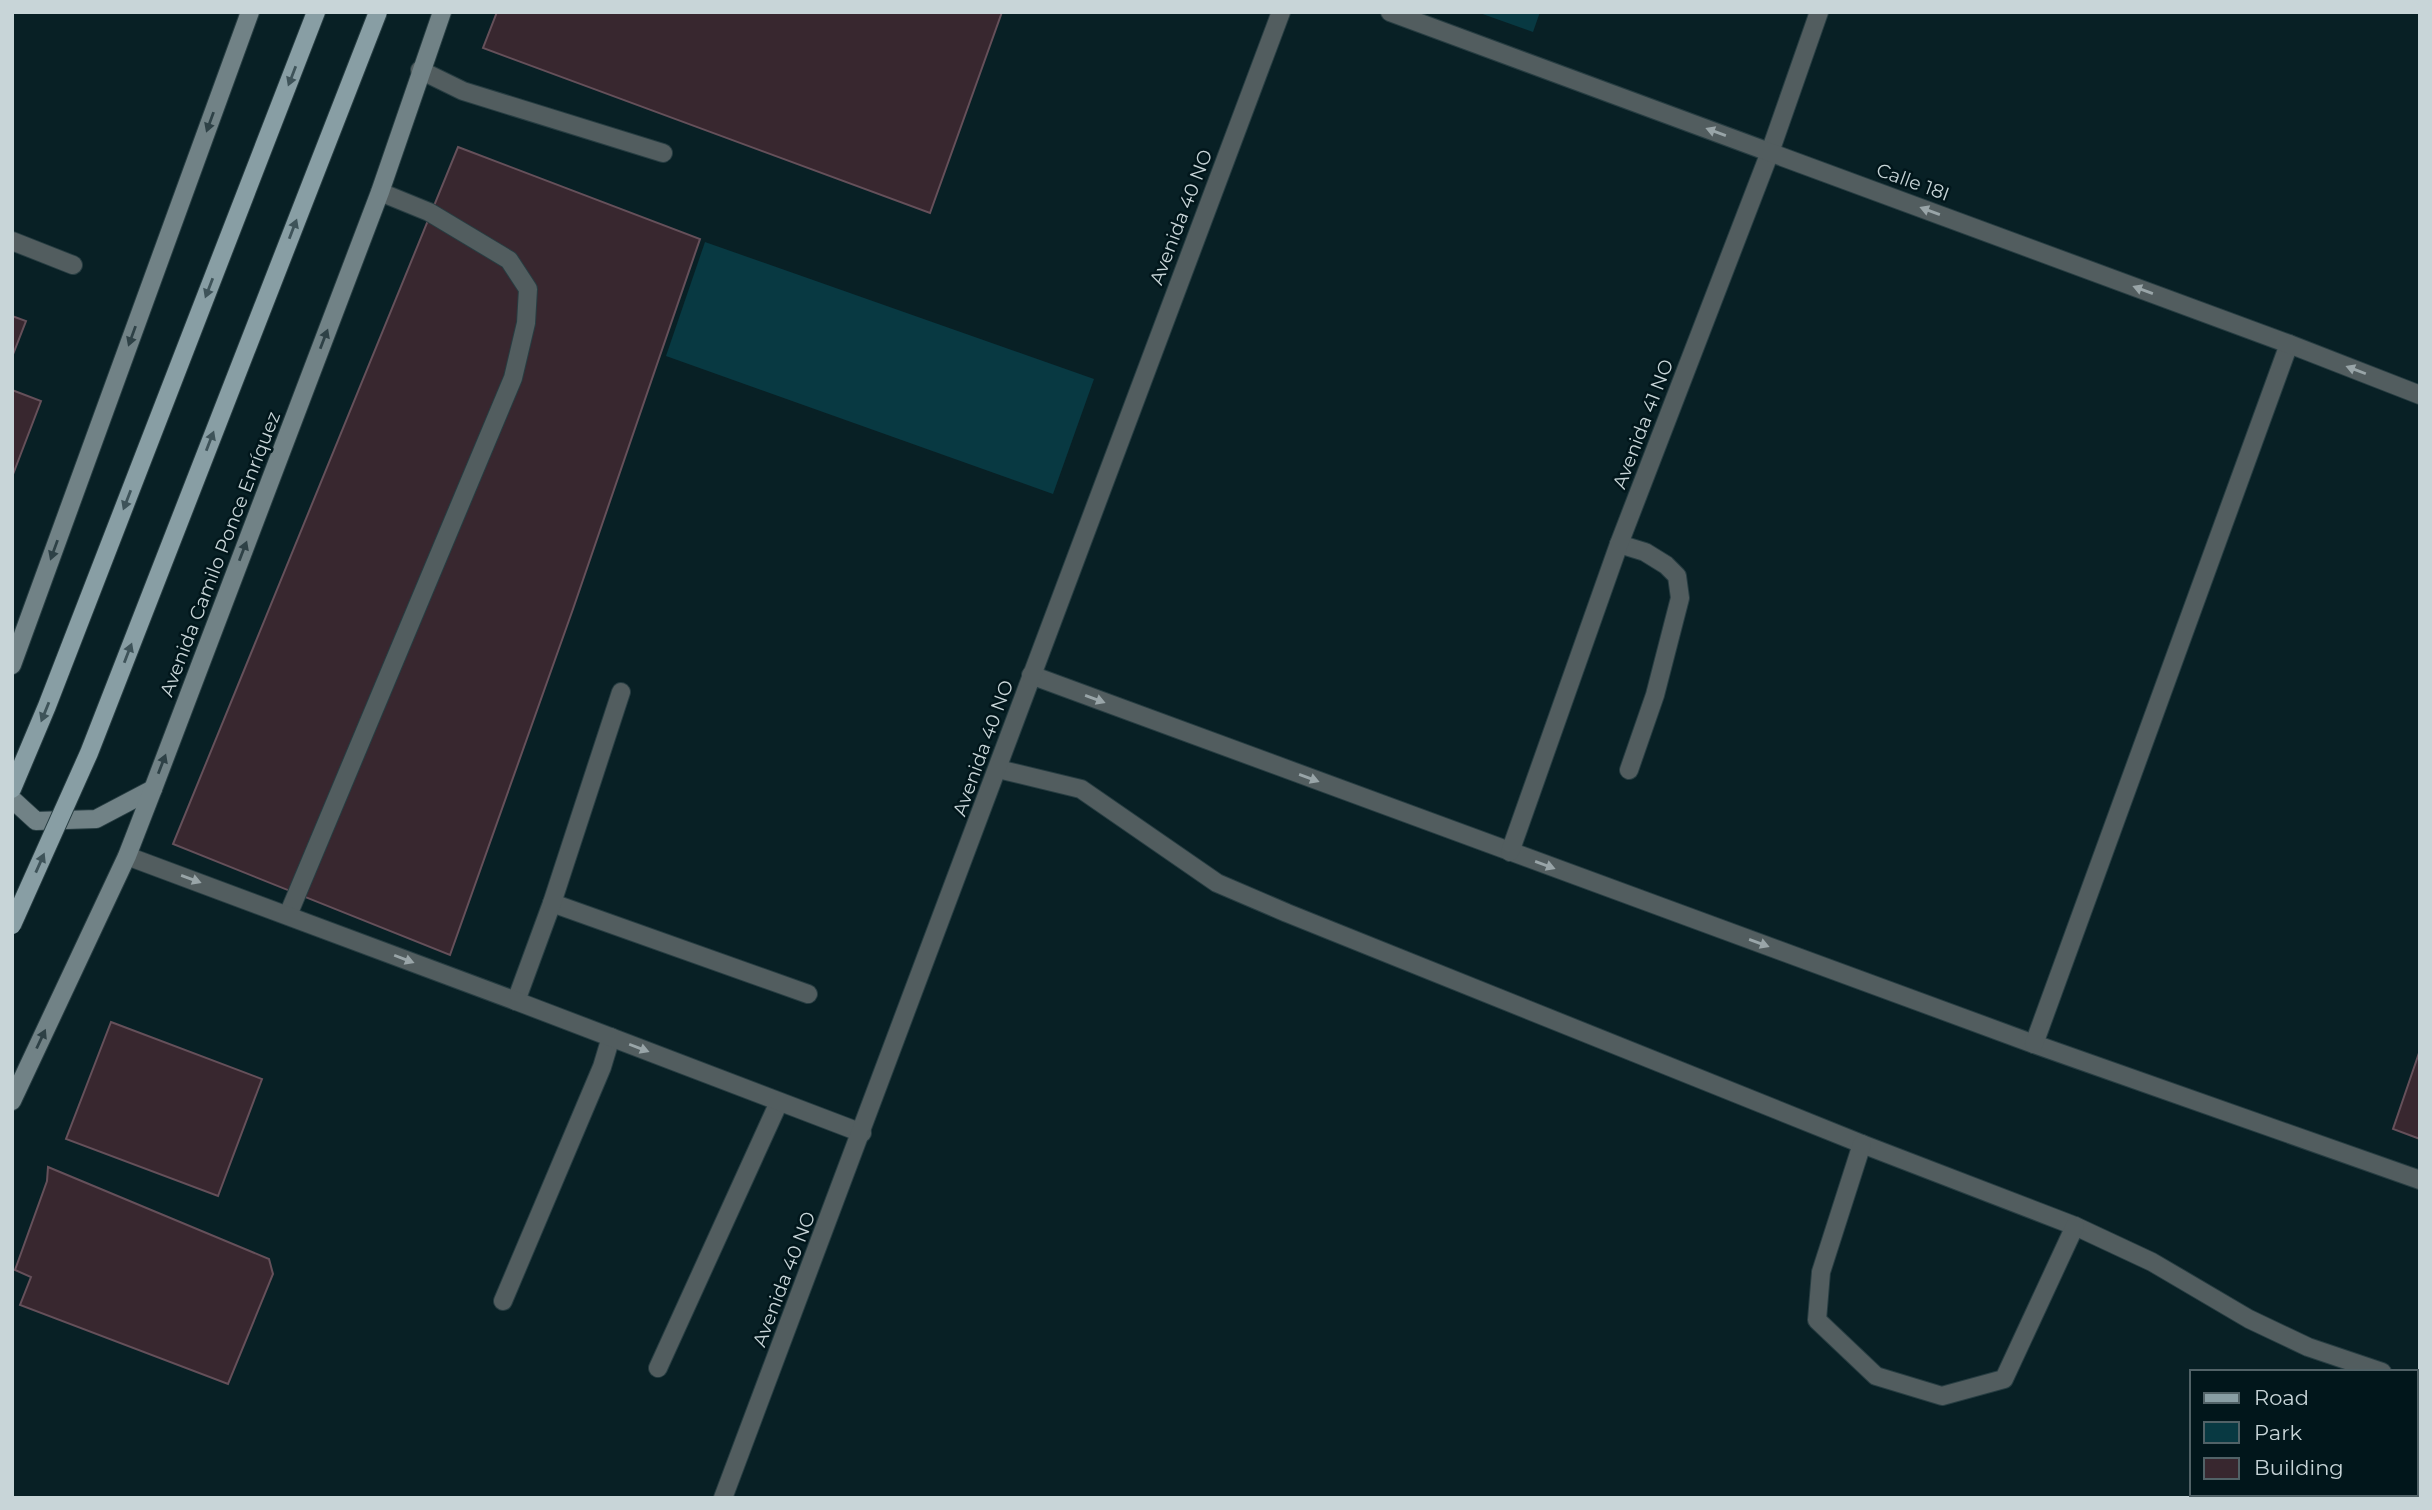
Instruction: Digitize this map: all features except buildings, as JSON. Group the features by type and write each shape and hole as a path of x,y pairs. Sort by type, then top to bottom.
{"main road":[{"path":"12,665 250,12"},
{"path":"12,789 47,706 316,12"},
{"path":"12,925 89,753 378,12"},
{"name":"Avenida Camilo Ponce Enríquez","path":"13,1095 127,856 380,192 442,12"},
{"path":"12,799 36,821 96,819 153,789"}],"street":[{"name":"Avenida 40 NO","path":"723,1498 1281,12"},
{"name":"Calle 18I","path":"1390,12 2289,344 2420,395"},
{"name":"Avenida 41 NO","path":"1510,852 1619,544 1770,152 1819,12"},
{"path":"420,70 463,91 663,153"},
{"path":"288,915 513,378 526,323 528,289 509,260 429,212 380,192"},
{"path":"12,241 73,265"},
{"path":"2034,1044 2289,344"},
{"path":"1619,544 1645,552 1666,565 1677,576 1680,598 1655,695 1629,770"},
{"path":"1031,675 2034,1044 2420,1181"},
{"path":"516,1001 552,903 621,692"},
{"path":"998,769 1081,789 1217,883 1862,1144 2075,1226 2152,1262 2249,1319 2308,1347 2376,1370"},
{"path":"127,856 862,1133"},
{"path":"552,903 808,994"},
{"path":"503,1301 602,1068 611,1037"},
{"path":"658,1368 779,1102"},
{"path":"1862,1144 1821,1272 1817,1320 1876,1376 1942,1396 2004,1379 2075,1226"}],"green space":[{"path":"1477,12 1540,12 1533,32"},
{"path":"705,242 1094,379 1053,494 666,356"}]}
